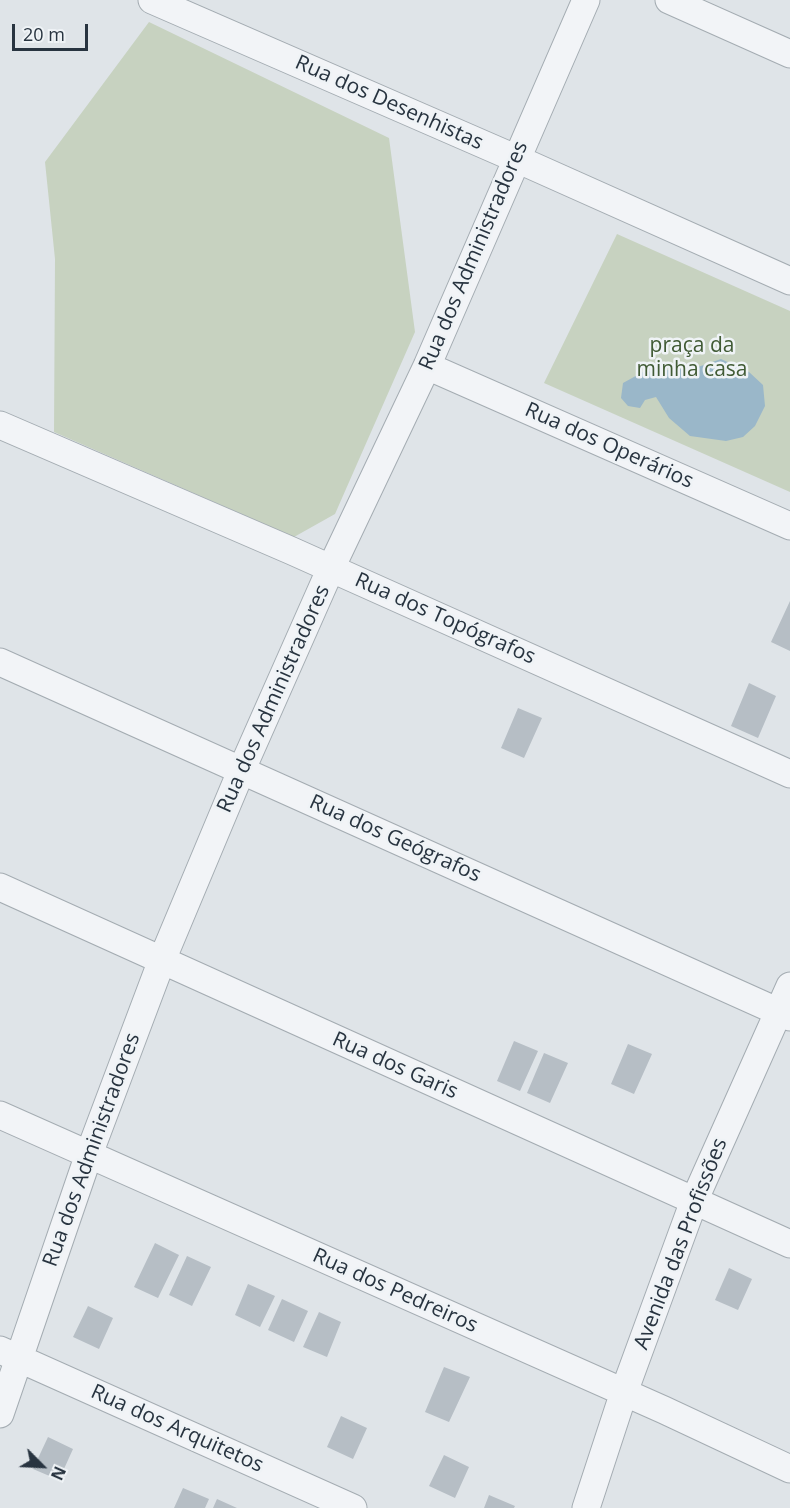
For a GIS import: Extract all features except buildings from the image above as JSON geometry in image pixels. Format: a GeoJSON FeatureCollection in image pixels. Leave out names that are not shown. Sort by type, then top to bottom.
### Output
{"type":"FeatureCollection","features":[{"type":"Feature","properties":{"kind":"street","name":"Rua dos Desenhistas"},"geometry":{"type":"LineString","coordinates":[[152,0],[790,281]]}},
{"type":"Feature","properties":{"kind":"street","name":"Rua dos Administradores"},"geometry":{"type":"LineString","coordinates":[[0,1414],[9,1354],[89,1154],[162,960],[242,770],[332,568],[427,366],[586,0]]}},
{"type":"Feature","properties":{"kind":"street"},"geometry":{"type":"LineString","coordinates":[[669,0],[790,54]]}},
{"type":"Feature","properties":{"kind":"street","name":"Rua dos Operários"},"geometry":{"type":"LineString","coordinates":[[427,366],[790,526]]}},
{"type":"Feature","properties":{"kind":"street","name":"Rua dos Topógrafos"},"geometry":{"type":"LineString","coordinates":[[0,425],[332,568],[790,774]]}},
{"type":"Feature","properties":{"kind":"street","name":"Rua dos Geógrafos"},"geometry":{"type":"LineString","coordinates":[[0,662],[784,1014]]}},
{"type":"Feature","properties":{"kind":"street","name":"Rua dos Garis"},"geometry":{"type":"LineString","coordinates":[[0,887],[790,1244]]}},
{"type":"Feature","properties":{"kind":"street","name":"Avenida das Profissões"},"geometry":{"type":"LineString","coordinates":[[586,1508],[624,1392],[694,1201],[784,1014],[790,986]]}},
{"type":"Feature","properties":{"kind":"street","name":"Rua dos Pedreiros"},"geometry":{"type":"LineString","coordinates":[[0,1114],[624,1392],[790,1469]]}},
{"type":"Feature","properties":{"kind":"street","name":"Rua dos Arquitetos"},"geometry":{"type":"LineString","coordinates":[[9,1354],[353,1508]]}},
{"type":"Feature","properties":{"kind":"green space"},"geometry":{"type":"Polygon","coordinates":[[[149,22],[389,138],[415,332],[335,514],[294,537],[54,432],[55,259],[45,162],[149,22]]]}},
{"type":"Feature","properties":{"kind":"green space","name":"praça da minha casa"},"geometry":{"type":"Polygon","coordinates":[[[617,234],[790,311],[790,492],[544,383],[617,234]]]}},
{"type":"Feature","properties":{"kind":"water"},"geometry":{"type":"Polygon","coordinates":[[[721,359],[749,372],[763,385],[765,406],[755,426],[743,437],[726,441],[690,436],[669,418],[656,397],[645,400],[640,408],[628,406],[621,398],[623,383],[643,372],[695,368],[721,359]]]}}]}
